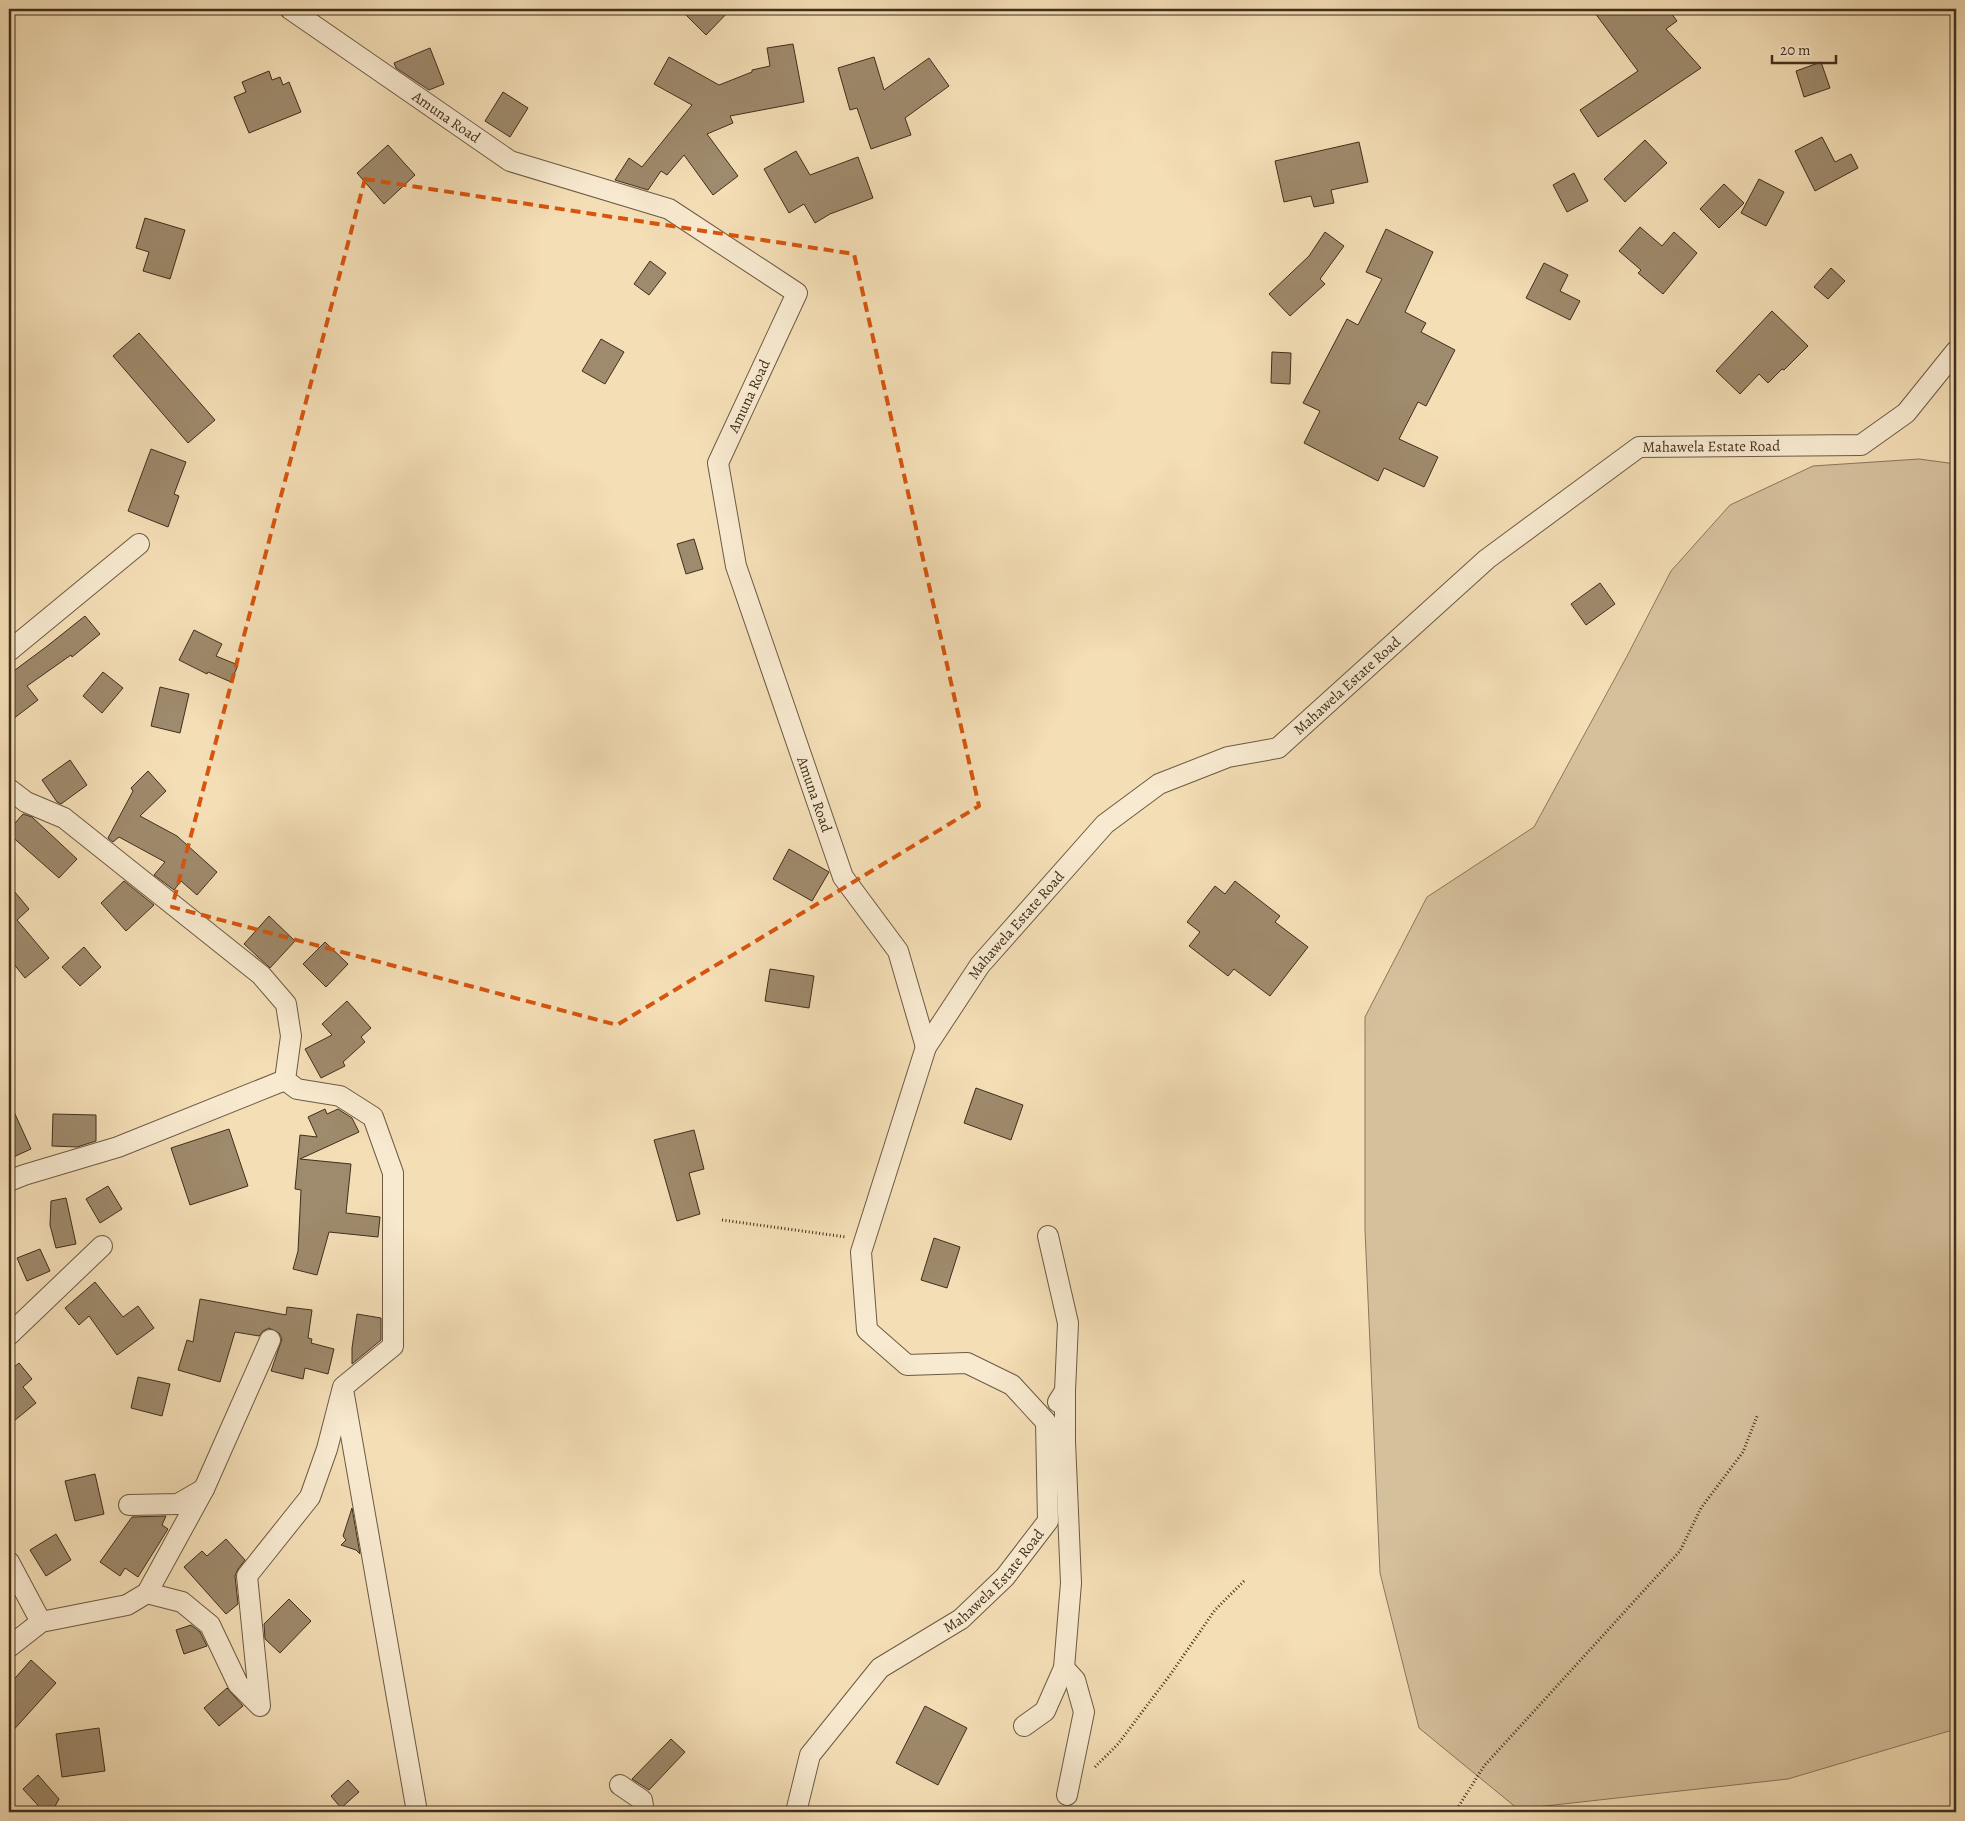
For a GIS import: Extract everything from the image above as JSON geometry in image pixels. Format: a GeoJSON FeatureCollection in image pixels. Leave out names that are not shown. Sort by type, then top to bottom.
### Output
{"type":"FeatureCollection","features":[{"type":"Feature","properties":{"kind":"street","name":"Amuna Road"},"geometry":{"type":"LineString","coordinates":[[290,9],[510,161],[669,209],[797,293],[718,462],[721,482],[736,566],[843,877],[898,951],[926,1047]]}},
{"type":"Feature","properties":{"kind":"street","name":"Mahawela Estate Road"},"geometry":{"type":"LineString","coordinates":[[796,1812],[810,1755],[880,1668],[961,1619],[1005,1577],[1048,1521],[1046,1422],[1012,1385],[967,1363],[907,1366],[867,1330],[861,1252],[926,1047],[980,965],[1105,824],[1159,784],[1228,757],[1278,748],[1487,559],[1639,447],[1861,445],[1906,412],[1956,351]]}},
{"type":"Feature","properties":{"kind":"street"},"geometry":{"type":"LineString","coordinates":[[9,651],[140,544]]}},
{"type":"Feature","properties":{"kind":"street"},"geometry":{"type":"LineString","coordinates":[[9,789],[26,802],[64,818],[261,975],[286,1004],[291,1036],[285,1080]]}},
{"type":"Feature","properties":{"kind":"street"},"geometry":{"type":"LineString","coordinates":[[9,1181],[118,1147],[285,1080]]}},
{"type":"Feature","properties":{"kind":"street"},"geometry":{"type":"LineString","coordinates":[[148,1593],[182,1602],[210,1625],[238,1684],[260,1706],[246,1576],[310,1496],[327,1449],[343,1387],[393,1346],[393,1173],[373,1117],[340,1096],[297,1089],[285,1080]]}},
{"type":"Feature","properties":{"kind":"street"},"geometry":{"type":"LineString","coordinates":[[1024,1726],[1046,1711],[1064,1668],[1071,1583],[1064,1441],[1068,1323],[1048,1236]]}},
{"type":"Feature","properties":{"kind":"street"},"geometry":{"type":"LineString","coordinates":[[9,1335],[102,1246]]}},
{"type":"Feature","properties":{"kind":"street"},"geometry":{"type":"LineString","coordinates":[[9,1647],[41,1622],[127,1605],[148,1593],[204,1489],[270,1340]]}},
{"type":"Feature","properties":{"kind":"street"},"geometry":{"type":"LineString","coordinates":[[343,1387],[416,1812]]}},
{"type":"Feature","properties":{"kind":"street"},"geometry":{"type":"LineString","coordinates":[[1046,1422],[1065,1392]]}},
{"type":"Feature","properties":{"kind":"street"},"geometry":{"type":"LineString","coordinates":[[129,1505],[178,1504],[204,1489]]}},
{"type":"Feature","properties":{"kind":"street"},"geometry":{"type":"LineString","coordinates":[[9,1562],[41,1622]]}},
{"type":"Feature","properties":{"kind":"street"},"geometry":{"type":"LineString","coordinates":[[1064,1668],[1075,1680],[1084,1712],[1067,1795]]}},
{"type":"Feature","properties":{"kind":"street"},"geometry":{"type":"LineString","coordinates":[[620,1785],[642,1800],[644,1812]]}},
{"type":"Feature","properties":{"kind":"path"},"geometry":{"type":"LineString","coordinates":[[722,1220],[865,1240]]}},
{"type":"Feature","properties":{"kind":"path"},"geometry":{"type":"LineString","coordinates":[[1455,1812],[1484,1766],[1680,1551],[1701,1508],[1743,1452],[1758,1414]]}},
{"type":"Feature","properties":{"kind":"path"},"geometry":{"type":"LineString","coordinates":[[1092,1769],[1118,1744],[1216,1610],[1244,1581]]}},
{"type":"Feature","properties":{"kind":"highlighted area"},"geometry":{"type":"Polygon","coordinates":[[[365,179],[854,254],[979,806],[617,1025],[172,907],[365,179]]]}},
{"type":"Feature","properties":{"kind":"shaded area"},"geometry":{"type":"Polygon","coordinates":[[[1919,459],[1956,464],[1956,1729],[1788,1779],[1518,1809],[1419,1728],[1380,1573],[1365,1230],[1365,1017],[1427,897],[1534,827],[1671,571],[1730,505],[1813,466],[1919,459]]]}},
{"type":"Feature","properties":{"kind":"building"},"geometry":{"type":"Polygon","coordinates":[[[680,9],[731,9],[706,35],[680,9]]]}},
{"type":"Feature","properties":{"kind":"building"},"geometry":{"type":"Polygon","coordinates":[[[1592,9],[1668,9],[1677,21],[1666,29],[1701,68],[1598,137],[1580,110],[1638,71],[1592,9]]]}},
{"type":"Feature","properties":{"kind":"building"},"geometry":{"type":"Polygon","coordinates":[[[793,44],[804,102],[730,116],[733,123],[707,134],[738,176],[713,195],[684,155],[667,175],[661,171],[648,190],[615,180],[629,158],[642,167],[692,105],[654,84],[669,57],[719,85],[752,72],[752,70],[770,66],[767,48],[793,44]]]}},
{"type":"Feature","properties":{"kind":"building"},"geometry":{"type":"Polygon","coordinates":[[[430,48],[444,84],[429,90],[396,68],[394,63],[430,48]]]}},
{"type":"Feature","properties":{"kind":"building"},"geometry":{"type":"Polygon","coordinates":[[[874,57],[884,90],[929,58],[949,86],[905,118],[911,135],[871,149],[857,108],[850,110],[838,68],[874,57]]]}},
{"type":"Feature","properties":{"kind":"building"},"geometry":{"type":"Polygon","coordinates":[[[1821,62],[1830,88],[1804,97],[1796,71],[1821,62]]]}},
{"type":"Feature","properties":{"kind":"building"},"geometry":{"type":"Polygon","coordinates":[[[269,71],[272,80],[280,77],[283,85],[289,82],[301,112],[249,133],[234,97],[246,92],[242,82],[269,71]]]}},
{"type":"Feature","properties":{"kind":"building"},"geometry":{"type":"Polygon","coordinates":[[[503,92],[528,108],[510,137],[485,121],[503,92]]]}},
{"type":"Feature","properties":{"kind":"building"},"geometry":{"type":"Polygon","coordinates":[[[1822,137],[1835,162],[1851,154],[1858,168],[1815,191],[1795,151],[1822,137]]]}},
{"type":"Feature","properties":{"kind":"building"},"geometry":{"type":"Polygon","coordinates":[[[1645,140],[1667,163],[1625,202],[1604,179],[1645,140]]]}},
{"type":"Feature","properties":{"kind":"building"},"geometry":{"type":"Polygon","coordinates":[[[1359,142],[1368,182],[1331,190],[1334,203],[1314,207],[1311,196],[1284,202],[1275,161],[1359,142]]]}},
{"type":"Feature","properties":{"kind":"building"},"geometry":{"type":"Polygon","coordinates":[[[388,145],[415,175],[384,204],[357,173],[388,145]]]}},
{"type":"Feature","properties":{"kind":"building"},"geometry":{"type":"Polygon","coordinates":[[[796,151],[810,175],[858,157],[873,198],[830,214],[815,223],[804,204],[789,213],[764,169],[796,151]]]}},
{"type":"Feature","properties":{"kind":"building"},"geometry":{"type":"Polygon","coordinates":[[[1574,173],[1588,201],[1567,212],[1553,185],[1574,173]]]}},
{"type":"Feature","properties":{"kind":"building"},"geometry":{"type":"Polygon","coordinates":[[[1759,179],[1784,192],[1766,226],[1741,213],[1759,179]]]}},
{"type":"Feature","properties":{"kind":"building"},"geometry":{"type":"Polygon","coordinates":[[[1724,184],[1744,203],[1719,228],[1700,209],[1724,184]]]}},
{"type":"Feature","properties":{"kind":"building"},"geometry":{"type":"Polygon","coordinates":[[[145,218],[185,230],[170,279],[143,271],[149,252],[136,248],[145,218]]]}},
{"type":"Feature","properties":{"kind":"building"},"geometry":{"type":"Polygon","coordinates":[[[1640,227],[1662,246],[1674,232],[1697,253],[1663,294],[1638,273],[1641,270],[1619,251],[1640,227]]]}},
{"type":"Feature","properties":{"kind":"building"},"geometry":{"type":"Polygon","coordinates":[[[1386,229],[1433,252],[1405,312],[1426,323],[1421,332],[1455,350],[1426,406],[1418,402],[1399,439],[1438,457],[1424,487],[1384,468],[1378,481],[1304,443],[1320,411],[1303,403],[1347,319],[1358,325],[1382,279],[1366,272],[1386,229]]]}},
{"type":"Feature","properties":{"kind":"building"},"geometry":{"type":"Polygon","coordinates":[[[1325,232],[1344,246],[1320,279],[1325,284],[1290,316],[1269,294],[1309,256],[1325,232]]]}},
{"type":"Feature","properties":{"kind":"building"},"geometry":{"type":"Polygon","coordinates":[[[650,261],[666,273],[649,295],[634,284],[650,261]]]}},
{"type":"Feature","properties":{"kind":"building"},"geometry":{"type":"Polygon","coordinates":[[[1544,263],[1568,275],[1560,291],[1580,301],[1570,320],[1526,298],[1544,263]]]}},
{"type":"Feature","properties":{"kind":"building"},"geometry":{"type":"Polygon","coordinates":[[[1831,268],[1845,281],[1828,299],[1814,287],[1831,268]]]}},
{"type":"Feature","properties":{"kind":"building"},"geometry":{"type":"Polygon","coordinates":[[[1772,311],[1808,346],[1768,383],[1759,374],[1740,394],[1716,371],[1772,311]]]}},
{"type":"Feature","properties":{"kind":"building"},"geometry":{"type":"Polygon","coordinates":[[[139,333],[215,420],[188,443],[113,356],[139,333]]]}},
{"type":"Feature","properties":{"kind":"building"},"geometry":{"type":"Polygon","coordinates":[[[601,339],[624,352],[605,384],[582,371],[601,339]]]}},
{"type":"Feature","properties":{"kind":"building"},"geometry":{"type":"Polygon","coordinates":[[[1272,352],[1291,353],[1290,384],[1271,383],[1272,352]]]}},
{"type":"Feature","properties":{"kind":"building"},"geometry":{"type":"Polygon","coordinates":[[[151,449],[186,462],[174,494],[179,496],[168,527],[128,511],[151,449]]]}},
{"type":"Feature","properties":{"kind":"building"},"geometry":{"type":"Polygon","coordinates":[[[694,539],[703,569],[686,574],[677,544],[694,539]]]}},
{"type":"Feature","properties":{"kind":"building"},"geometry":{"type":"Polygon","coordinates":[[[1600,583],[1615,604],[1586,625],[1571,604],[1600,583]]]}},
{"type":"Feature","properties":{"kind":"building"},"geometry":{"type":"Polygon","coordinates":[[[85,616],[100,634],[72,657],[71,655],[27,686],[38,700],[9,722],[9,663],[15,670],[85,616]]]}},
{"type":"Feature","properties":{"kind":"building"},"geometry":{"type":"Polygon","coordinates":[[[194,630],[222,644],[216,656],[238,665],[231,682],[208,672],[207,674],[179,660],[194,630]]]}},
{"type":"Feature","properties":{"kind":"building"},"geometry":{"type":"Polygon","coordinates":[[[103,672],[123,688],[102,713],[83,696],[103,672]]]}},
{"type":"Feature","properties":{"kind":"building"},"geometry":{"type":"Polygon","coordinates":[[[160,687],[189,694],[180,733],[151,726],[160,687]]]}},
{"type":"Feature","properties":{"kind":"building"},"geometry":{"type":"Polygon","coordinates":[[[70,760],[87,785],[61,804],[57,802],[42,780],[70,760]]]}},
{"type":"Feature","properties":{"kind":"building"},"geometry":{"type":"Polygon","coordinates":[[[148,771],[166,791],[140,816],[177,836],[217,872],[197,895],[181,881],[174,890],[154,875],[165,862],[119,837],[113,842],[108,838],[133,791],[131,788],[148,771]]]}},
{"type":"Feature","properties":{"kind":"building"},"geometry":{"type":"Polygon","coordinates":[[[23,814],[32,817],[77,859],[59,878],[9,834],[9,830],[23,814]]]}},
{"type":"Feature","properties":{"kind":"building"},"geometry":{"type":"Polygon","coordinates":[[[789,849],[829,872],[812,901],[773,879],[789,849]]]}},
{"type":"Feature","properties":{"kind":"building"},"geometry":{"type":"Polygon","coordinates":[[[124,881],[154,905],[126,931],[101,903],[124,881]]]}},
{"type":"Feature","properties":{"kind":"building"},"geometry":{"type":"Polygon","coordinates":[[[1235,881],[1280,916],[1275,922],[1308,947],[1270,996],[1234,969],[1228,976],[1189,946],[1200,932],[1187,922],[1215,886],[1225,894],[1235,881]]]}},
{"type":"Feature","properties":{"kind":"building"},"geometry":{"type":"Polygon","coordinates":[[[9,885],[29,909],[17,920],[49,958],[25,978],[9,958],[9,885]]]}},
{"type":"Feature","properties":{"kind":"building"},"geometry":{"type":"Polygon","coordinates":[[[269,916],[295,941],[270,968],[244,944],[269,916]]]}},
{"type":"Feature","properties":{"kind":"building"},"geometry":{"type":"Polygon","coordinates":[[[325,942],[348,964],[326,987],[303,964],[325,942]]]}},
{"type":"Feature","properties":{"kind":"building"},"geometry":{"type":"Polygon","coordinates":[[[84,947],[101,967],[80,986],[62,967],[84,947]]]}},
{"type":"Feature","properties":{"kind":"building"},"geometry":{"type":"Polygon","coordinates":[[[770,969],[814,976],[809,1008],[765,1001],[770,969]]]}},
{"type":"Feature","properties":{"kind":"building"},"geometry":{"type":"Polygon","coordinates":[[[347,1001],[371,1028],[361,1037],[365,1042],[343,1062],[345,1066],[321,1078],[305,1049],[332,1035],[322,1024],[347,1001]]]}},
{"type":"Feature","properties":{"kind":"building"},"geometry":{"type":"Polygon","coordinates":[[[976,1088],[1023,1105],[1011,1140],[964,1123],[976,1088]]]}},
{"type":"Feature","properties":{"kind":"building"},"geometry":{"type":"Polygon","coordinates":[[[9,1101],[31,1149],[9,1159],[9,1101]]]}},
{"type":"Feature","properties":{"kind":"building"},"geometry":{"type":"Polygon","coordinates":[[[325,1109],[327,1114],[338,1109],[352,1118],[359,1132],[300,1159],[351,1164],[346,1213],[380,1217],[378,1237],[329,1232],[317,1275],[293,1269],[298,1251],[301,1190],[295,1189],[300,1135],[317,1137],[308,1117],[325,1109]]]}},
{"type":"Feature","properties":{"kind":"building"},"geometry":{"type":"Polygon","coordinates":[[[53,1114],[96,1115],[96,1141],[77,1147],[52,1146],[53,1114]]]}},
{"type":"Feature","properties":{"kind":"building"},"geometry":{"type":"Polygon","coordinates":[[[229,1129],[248,1186],[190,1205],[171,1148],[229,1129]]]}},
{"type":"Feature","properties":{"kind":"building"},"geometry":{"type":"Polygon","coordinates":[[[694,1130],[704,1169],[689,1173],[700,1214],[677,1221],[654,1140],[694,1130]]]}},
{"type":"Feature","properties":{"kind":"building"},"geometry":{"type":"Polygon","coordinates":[[[108,1186],[122,1209],[100,1223],[86,1199],[108,1186]]]}},
{"type":"Feature","properties":{"kind":"building"},"geometry":{"type":"Polygon","coordinates":[[[66,1198],[76,1244],[56,1248],[50,1225],[51,1201],[66,1198]]]}},
{"type":"Feature","properties":{"kind":"building"},"geometry":{"type":"Polygon","coordinates":[[[934,1238],[960,1247],[947,1288],[921,1280],[934,1238]]]}},
{"type":"Feature","properties":{"kind":"building"},"geometry":{"type":"Polygon","coordinates":[[[40,1249],[50,1271],[27,1281],[17,1258],[40,1249]]]}},
{"type":"Feature","properties":{"kind":"building"},"geometry":{"type":"Polygon","coordinates":[[[95,1282],[123,1317],[138,1306],[154,1328],[117,1355],[89,1316],[79,1325],[65,1308],[95,1282]]]}},
{"type":"Feature","properties":{"kind":"building"},"geometry":{"type":"Polygon","coordinates":[[[200,1299],[286,1315],[287,1307],[312,1310],[308,1338],[312,1339],[311,1343],[334,1349],[328,1374],[305,1368],[303,1379],[271,1371],[282,1339],[279,1333],[269,1328],[259,1336],[235,1332],[220,1382],[178,1370],[187,1340],[193,1342],[200,1299]]]}},
{"type":"Feature","properties":{"kind":"building"},"geometry":{"type":"Polygon","coordinates":[[[357,1314],[381,1318],[381,1340],[352,1364],[352,1348],[357,1314]]]}},
{"type":"Feature","properties":{"kind":"building"},"geometry":{"type":"Polygon","coordinates":[[[19,1363],[32,1379],[23,1387],[36,1403],[9,1425],[9,1371],[19,1363]]]}},
{"type":"Feature","properties":{"kind":"building"},"geometry":{"type":"Polygon","coordinates":[[[138,1377],[170,1384],[162,1416],[131,1408],[138,1377]]]}},
{"type":"Feature","properties":{"kind":"building"},"geometry":{"type":"Polygon","coordinates":[[[95,1474],[104,1514],[75,1521],[65,1481],[95,1474]]]}},
{"type":"Feature","properties":{"kind":"building"},"geometry":{"type":"Polygon","coordinates":[[[352,1508],[360,1554],[356,1550],[341,1545],[346,1540],[343,1536],[352,1508]]]}},
{"type":"Feature","properties":{"kind":"building"},"geometry":{"type":"Polygon","coordinates":[[[166,1516],[162,1525],[168,1529],[138,1577],[125,1568],[120,1576],[100,1562],[132,1517],[166,1516]]]}},
{"type":"Feature","properties":{"kind":"building"},"geometry":{"type":"Polygon","coordinates":[[[56,1534],[71,1560],[46,1576],[30,1550],[56,1534]]]}},
{"type":"Feature","properties":{"kind":"building"},"geometry":{"type":"Polygon","coordinates":[[[226,1539],[245,1560],[235,1576],[238,1604],[226,1614],[184,1567],[202,1551],[207,1556],[226,1539]]]}},
{"type":"Feature","properties":{"kind":"building"},"geometry":{"type":"Polygon","coordinates":[[[289,1599],[311,1621],[280,1653],[265,1639],[264,1624],[289,1599]]]}},
{"type":"Feature","properties":{"kind":"building"},"geometry":{"type":"Polygon","coordinates":[[[191,1625],[200,1632],[207,1646],[184,1654],[176,1630],[191,1625]]]}},
{"type":"Feature","properties":{"kind":"building"},"geometry":{"type":"Polygon","coordinates":[[[31,1660],[56,1683],[9,1735],[9,1685],[31,1660]]]}},
{"type":"Feature","properties":{"kind":"building"},"geometry":{"type":"Polygon","coordinates":[[[227,1688],[243,1706],[219,1726],[204,1708],[227,1688]]]}},
{"type":"Feature","properties":{"kind":"building"},"geometry":{"type":"Polygon","coordinates":[[[925,1706],[967,1728],[938,1785],[896,1763],[925,1706]]]}},
{"type":"Feature","properties":{"kind":"building"},"geometry":{"type":"Polygon","coordinates":[[[99,1728],[105,1771],[62,1777],[56,1734],[99,1728]]]}},
{"type":"Feature","properties":{"kind":"building"},"geometry":{"type":"Polygon","coordinates":[[[671,1739],[685,1752],[649,1790],[632,1779],[671,1739]]]}},
{"type":"Feature","properties":{"kind":"building"},"geometry":{"type":"Polygon","coordinates":[[[38,1775],[59,1799],[52,1812],[44,1812],[23,1789],[38,1775]]]}},
{"type":"Feature","properties":{"kind":"building"},"geometry":{"type":"Polygon","coordinates":[[[348,1780],[359,1792],[341,1808],[331,1796],[348,1780]]]}}]}
